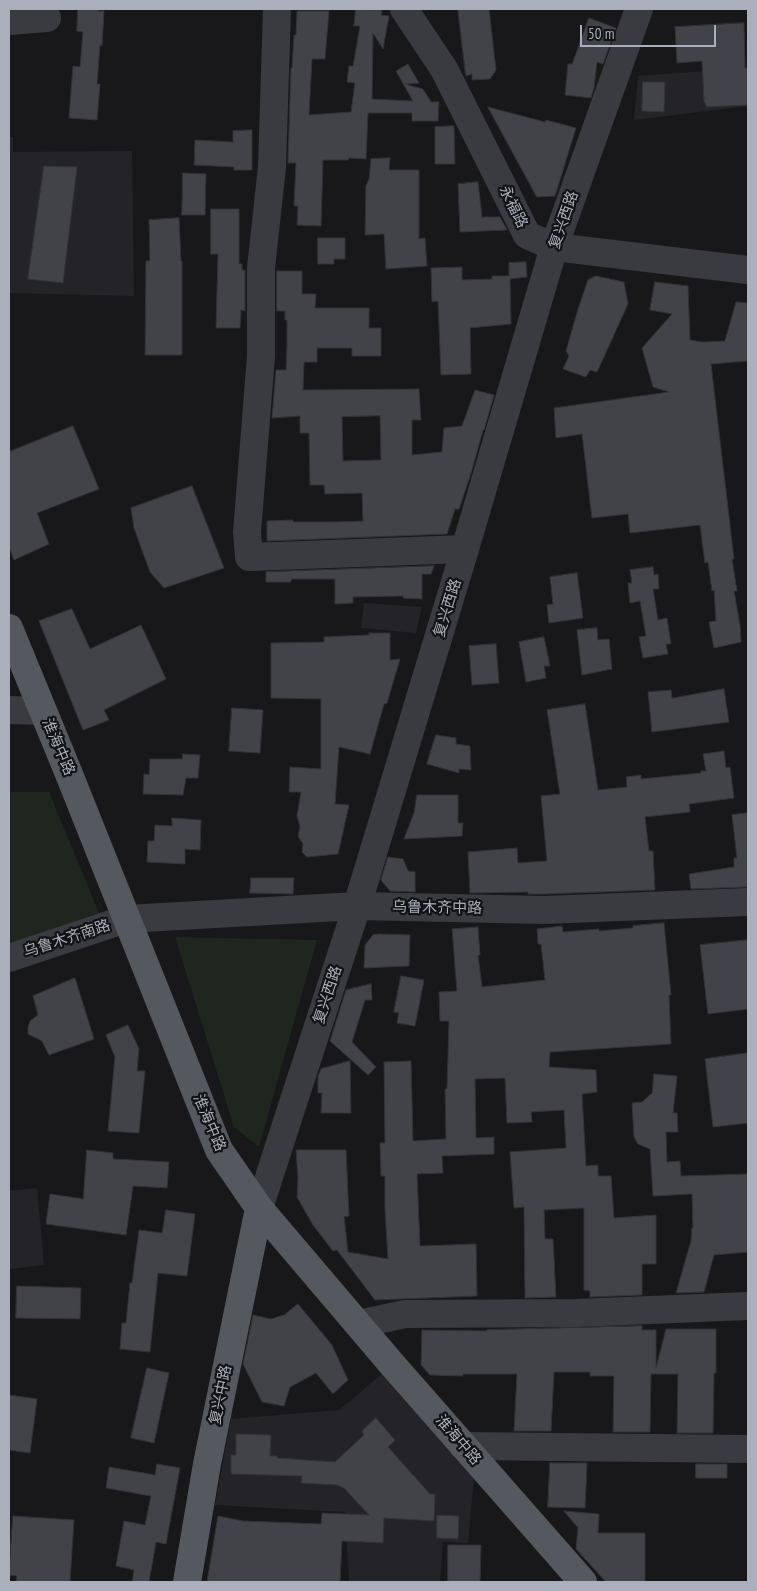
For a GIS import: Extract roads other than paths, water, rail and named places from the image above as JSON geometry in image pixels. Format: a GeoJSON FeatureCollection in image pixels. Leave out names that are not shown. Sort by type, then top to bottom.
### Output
{"type":"FeatureCollection","features":[{"type":"Feature","properties":{"kind":"main road","name":"淮海中路"},"geometry":{"type":"LineString","coordinates":[[9,628],[219,1150],[260,1208],[390,1362],[582,1582]]}},
{"type":"Feature","properties":{"kind":"main road","name":"复兴中路"},"geometry":{"type":"LineString","coordinates":[[187,1582],[207,1464],[260,1208]]}},
{"type":"Feature","properties":{"kind":"street"},"geometry":{"type":"LineString","coordinates":[[276,9],[272,167],[261,268],[261,356],[247,532],[249,556],[465,549]]}},
{"type":"Feature","properties":{"kind":"street","name":"永福路"},"geometry":{"type":"LineString","coordinates":[[404,9],[444,69],[527,235],[554,247],[748,270]]}},
{"type":"Feature","properties":{"kind":"street","name":"复兴西路"},"geometry":{"type":"LineString","coordinates":[[260,1208],[357,906],[554,247],[638,9]]}},
{"type":"Feature","properties":{"kind":"street"},"geometry":{"type":"LineString","coordinates":[[9,21],[48,18]]}},
{"type":"Feature","properties":{"kind":"street"},"geometry":{"type":"LineString","coordinates":[[9,710],[42,711]]}},
{"type":"Feature","properties":{"kind":"street","name":"乌鲁木齐中路"},"geometry":{"type":"LineString","coordinates":[[126,919],[357,906],[544,910],[748,902]]}},
{"type":"Feature","properties":{"kind":"street","name":"乌鲁木齐南路"},"geometry":{"type":"LineString","coordinates":[[9,958],[126,919]]}},
{"type":"Feature","properties":{"kind":"street"},"geometry":{"type":"LineString","coordinates":[[359,1324],[405,1314],[576,1314],[748,1306]]}},
{"type":"Feature","properties":{"kind":"street"},"geometry":{"type":"LineString","coordinates":[[463,1446],[748,1449]]}}]}
